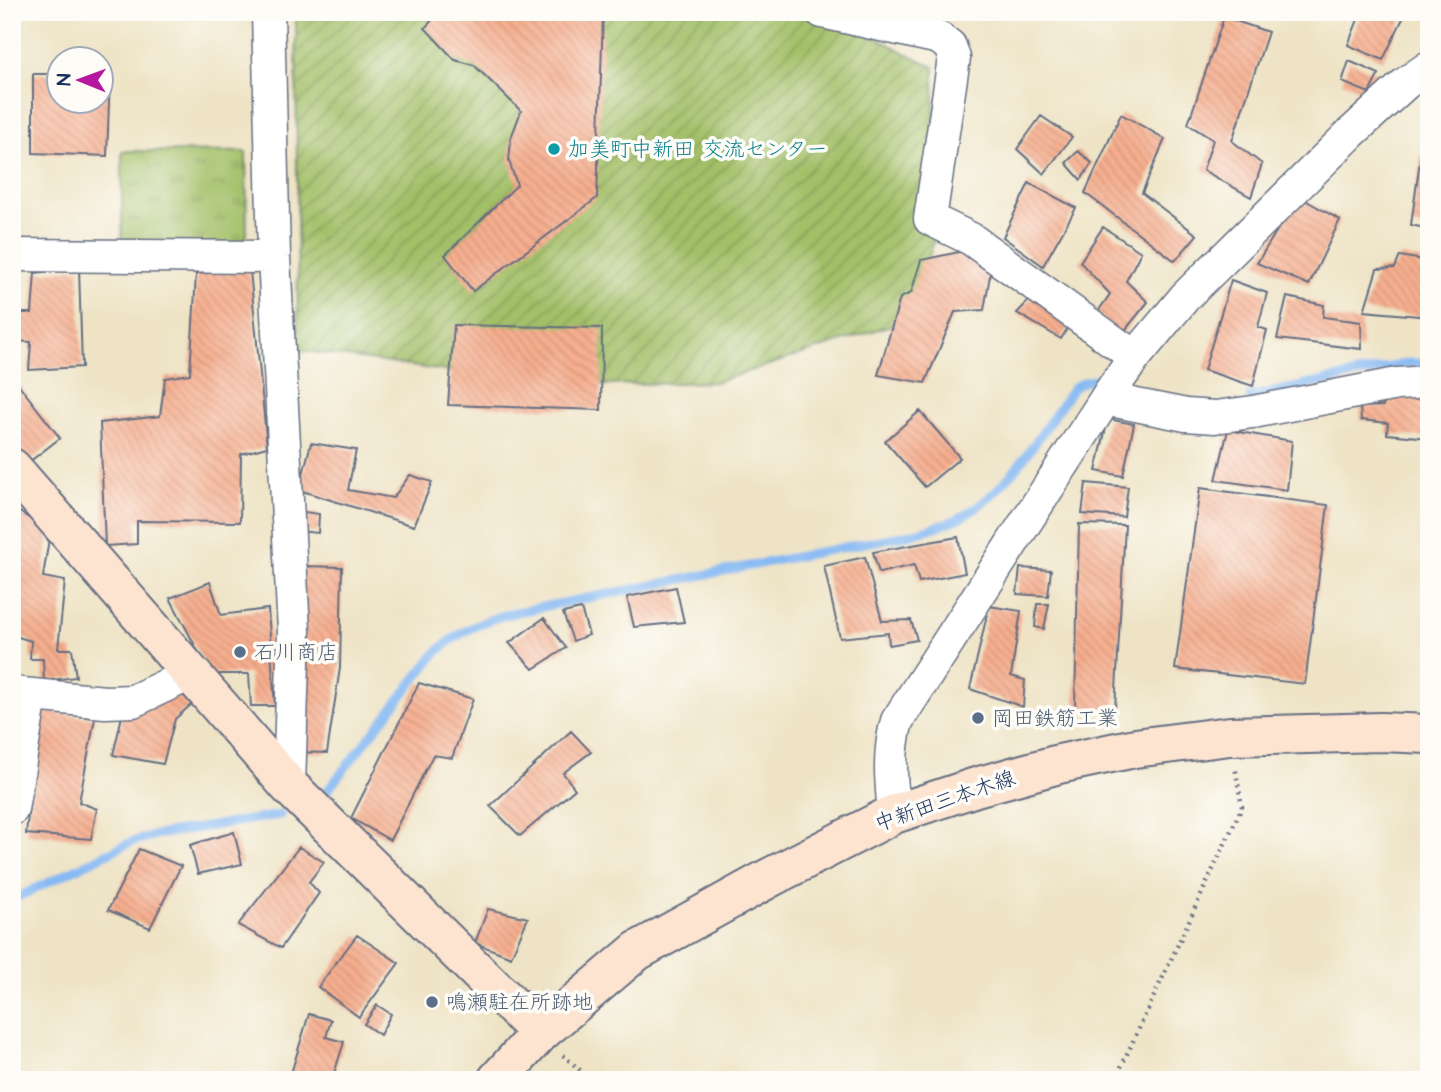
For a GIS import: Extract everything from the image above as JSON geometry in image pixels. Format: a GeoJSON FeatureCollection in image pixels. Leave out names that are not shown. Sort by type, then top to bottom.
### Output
{"type":"FeatureCollection","features":[{"type":"Feature","properties":{"kind":"main road"},"geometry":{"type":"LineString","coordinates":[[12,468],[289,786],[540,1033]]}},
{"type":"Feature","properties":{"kind":"main road","name":"中新田三本木線"},"geometry":{"type":"LineString","coordinates":[[497,1080],[540,1033],[637,951],[771,877],[894,814],[976,786],[1059,764],[1135,748],[1230,736],[1381,732],[1429,734]]}},
{"type":"Feature","properties":{"kind":"street"},"geometry":{"type":"LineString","coordinates":[[268,12],[274,257],[294,631],[289,786]]}},
{"type":"Feature","properties":{"kind":"street"},"geometry":{"type":"LineString","coordinates":[[822,12],[939,38],[950,46],[954,58],[930,219],[971,239],[1119,380],[1186,415],[1215,417],[1397,384],[1429,382]]}},
{"type":"Feature","properties":{"kind":"street"},"geometry":{"type":"LineString","coordinates":[[894,814],[890,766],[891,740],[897,721],[1119,380],[1185,297],[1351,133],[1406,83],[1429,67]]}},
{"type":"Feature","properties":{"kind":"street"},"geometry":{"type":"LineString","coordinates":[[12,255],[274,257]]}},
{"type":"Feature","properties":{"kind":"street"},"geometry":{"type":"LineString","coordinates":[[12,809],[22,694],[105,702],[133,701],[190,674]]}},
{"type":"Feature","properties":{"kind":"path"},"geometry":{"type":"LineString","coordinates":[[1115,1080],[1242,807],[1230,736]]}},
{"type":"Feature","properties":{"kind":"green space"},"geometry":{"type":"Polygon","coordinates":[[[296,12],[825,12],[934,67],[935,237],[910,319],[716,382],[597,385],[467,374],[298,350],[296,12]]]}},
{"type":"Feature","properties":{"kind":"green space"},"geometry":{"type":"Polygon","coordinates":[[[122,151],[246,152],[247,244],[122,243],[122,151]]]}},
{"type":"Feature","properties":{"kind":"building","name":"加美町中新田 交流センター"},"geometry":{"type":"Polygon","coordinates":[[[439,12],[603,12],[597,198],[473,291],[445,255],[517,185],[509,161],[511,138],[521,111],[474,65],[455,60],[425,28],[439,12]]]}},
{"type":"Feature","properties":{"kind":"building"},"geometry":{"type":"Polygon","coordinates":[[[1361,12],[1406,12],[1383,60],[1348,45],[1361,12]]]}},
{"type":"Feature","properties":{"kind":"building"},"geometry":{"type":"Polygon","coordinates":[[[1224,17],[1268,32],[1232,141],[1262,164],[1251,197],[1203,170],[1213,140],[1188,124],[1224,17]]]}},
{"type":"Feature","properties":{"kind":"building"},"geometry":{"type":"Polygon","coordinates":[[[1349,61],[1379,74],[1369,93],[1342,82],[1349,61]]]}},
{"type":"Feature","properties":{"kind":"building"},"geometry":{"type":"Polygon","coordinates":[[[33,74],[46,74],[46,116],[108,116],[107,156],[33,153],[33,74]]]}},
{"type":"Feature","properties":{"kind":"building"},"geometry":{"type":"Polygon","coordinates":[[[1429,110],[1429,229],[1411,225],[1429,110]]]}},
{"type":"Feature","properties":{"kind":"building"},"geometry":{"type":"Polygon","coordinates":[[[1121,114],[1165,139],[1142,193],[1197,235],[1175,261],[1085,193],[1121,114]]]}},
{"type":"Feature","properties":{"kind":"building"},"geometry":{"type":"Polygon","coordinates":[[[1041,116],[1072,137],[1044,174],[1017,149],[1041,116]]]}},
{"type":"Feature","properties":{"kind":"building"},"geometry":{"type":"Polygon","coordinates":[[[1078,151],[1092,163],[1081,180],[1066,163],[1078,151]]]}},
{"type":"Feature","properties":{"kind":"building"},"geometry":{"type":"Polygon","coordinates":[[[1029,183],[1076,208],[1043,266],[1003,237],[1029,183]]]}},
{"type":"Feature","properties":{"kind":"building"},"geometry":{"type":"Polygon","coordinates":[[[1298,196],[1340,220],[1309,285],[1257,263],[1298,196]]]}},
{"type":"Feature","properties":{"kind":"building"},"geometry":{"type":"Polygon","coordinates":[[[1103,227],[1141,252],[1126,281],[1148,302],[1122,334],[1097,313],[1110,294],[1080,262],[1103,227]]]}},
{"type":"Feature","properties":{"kind":"building"},"geometry":{"type":"Polygon","coordinates":[[[973,249],[992,264],[984,310],[955,312],[925,383],[878,375],[900,298],[911,293],[921,260],[973,249]]]}},
{"type":"Feature","properties":{"kind":"building"},"geometry":{"type":"Polygon","coordinates":[[[1400,256],[1429,261],[1429,317],[1364,311],[1377,269],[1395,268],[1400,256]]]}},
{"type":"Feature","properties":{"kind":"building"},"geometry":{"type":"Polygon","coordinates":[[[79,268],[82,367],[29,370],[31,342],[12,341],[12,313],[32,313],[35,273],[79,268]]]}},
{"type":"Feature","properties":{"kind":"building"},"geometry":{"type":"Polygon","coordinates":[[[250,270],[267,447],[241,454],[240,522],[137,521],[137,544],[105,546],[100,423],[160,416],[165,378],[190,374],[196,274],[250,270]]]}},
{"type":"Feature","properties":{"kind":"building"},"geometry":{"type":"Polygon","coordinates":[[[1231,280],[1267,293],[1258,327],[1267,330],[1253,386],[1204,370],[1231,280]]]}},
{"type":"Feature","properties":{"kind":"building"},"geometry":{"type":"Polygon","coordinates":[[[1036,293],[1072,321],[1061,339],[1017,313],[1036,293]]]}},
{"type":"Feature","properties":{"kind":"building"},"geometry":{"type":"Polygon","coordinates":[[[1287,297],[1324,305],[1323,317],[1361,322],[1362,349],[1277,339],[1287,297]]]}},
{"type":"Feature","properties":{"kind":"building"},"geometry":{"type":"Polygon","coordinates":[[[454,325],[602,328],[601,410],[448,405],[454,325]]]}},
{"type":"Feature","properties":{"kind":"building"},"geometry":{"type":"Polygon","coordinates":[[[12,376],[60,438],[29,462],[12,440],[12,376]]]}},
{"type":"Feature","properties":{"kind":"building"},"geometry":{"type":"Polygon","coordinates":[[[1388,395],[1429,397],[1429,438],[1387,434],[1388,423],[1361,420],[1360,407],[1383,406],[1388,395]]]}},
{"type":"Feature","properties":{"kind":"building"},"geometry":{"type":"Polygon","coordinates":[[[920,411],[960,458],[925,487],[885,441],[920,411]]]}},
{"type":"Feature","properties":{"kind":"building"},"geometry":{"type":"Polygon","coordinates":[[[1108,419],[1134,424],[1123,476],[1096,471],[1108,419]]]}},
{"type":"Feature","properties":{"kind":"building"},"geometry":{"type":"Polygon","coordinates":[[[1228,430],[1292,441],[1287,490],[1216,480],[1228,430]]]}},
{"type":"Feature","properties":{"kind":"building"},"geometry":{"type":"Polygon","coordinates":[[[311,443],[356,450],[348,490],[393,498],[410,475],[432,482],[414,526],[299,490],[311,443]]]}},
{"type":"Feature","properties":{"kind":"building"},"geometry":{"type":"Polygon","coordinates":[[[1086,483],[1128,487],[1124,517],[1082,514],[1086,483]]]}},
{"type":"Feature","properties":{"kind":"building"},"geometry":{"type":"Polygon","coordinates":[[[1200,488],[1328,505],[1305,684],[1175,669],[1200,488]]]}},
{"type":"Feature","properties":{"kind":"building"},"geometry":{"type":"Polygon","coordinates":[[[12,507],[50,532],[43,577],[65,581],[58,649],[72,649],[76,677],[44,681],[43,659],[30,659],[31,641],[12,635],[15,569],[12,568],[12,507]]]}},
{"type":"Feature","properties":{"kind":"building"},"geometry":{"type":"Polygon","coordinates":[[[297,511],[319,514],[318,533],[298,531],[297,511]]]}},
{"type":"Feature","properties":{"kind":"building"},"geometry":{"type":"Polygon","coordinates":[[[1079,524],[1125,525],[1115,709],[1075,708],[1079,524]]]}},
{"type":"Feature","properties":{"kind":"building"},"geometry":{"type":"Polygon","coordinates":[[[958,537],[965,573],[919,582],[914,565],[879,573],[873,552],[958,537]]]}},
{"type":"Feature","properties":{"kind":"building"},"geometry":{"type":"Polygon","coordinates":[[[865,557],[882,621],[911,620],[917,640],[889,645],[888,633],[840,638],[824,566],[865,557]]]}},
{"type":"Feature","properties":{"kind":"building"},"geometry":{"type":"Polygon","coordinates":[[[300,566],[342,567],[340,668],[327,753],[294,752],[300,566]]]}},
{"type":"Feature","properties":{"kind":"building"},"geometry":{"type":"Polygon","coordinates":[[[1020,568],[1051,570],[1048,596],[1017,594],[1020,568]]]}},
{"type":"Feature","properties":{"kind":"building"},"geometry":{"type":"Polygon","coordinates":[[[210,582],[221,615],[268,609],[275,706],[251,706],[249,674],[210,674],[170,598],[210,582]]]}},
{"type":"Feature","properties":{"kind":"building"},"geometry":{"type":"Polygon","coordinates":[[[676,587],[684,622],[634,627],[627,597],[676,587]]]}},
{"type":"Feature","properties":{"kind":"building"},"geometry":{"type":"Polygon","coordinates":[[[1037,604],[1049,604],[1044,629],[1035,627],[1037,604]]]}},
{"type":"Feature","properties":{"kind":"building"},"geometry":{"type":"Polygon","coordinates":[[[989,606],[1021,611],[1011,676],[1025,680],[1023,707],[970,689],[989,606]]]}},
{"type":"Feature","properties":{"kind":"building"},"geometry":{"type":"Polygon","coordinates":[[[581,609],[589,635],[573,641],[563,613],[581,609]]]}},
{"type":"Feature","properties":{"kind":"building"},"geometry":{"type":"Polygon","coordinates":[[[544,618],[566,648],[533,669],[509,643],[544,618]]]}},
{"type":"Feature","properties":{"kind":"building"},"geometry":{"type":"Polygon","coordinates":[[[419,683],[473,699],[452,758],[433,755],[390,840],[351,818],[419,683]]]}},
{"type":"Feature","properties":{"kind":"building"},"geometry":{"type":"Polygon","coordinates":[[[177,686],[194,702],[175,719],[163,764],[113,755],[122,716],[177,686]]]}},
{"type":"Feature","properties":{"kind":"building"},"geometry":{"type":"Polygon","coordinates":[[[39,711],[95,718],[79,802],[97,809],[91,839],[26,834],[39,711]]]}},
{"type":"Feature","properties":{"kind":"building"},"geometry":{"type":"Polygon","coordinates":[[[571,731],[591,752],[563,773],[575,789],[520,836],[490,806],[571,731]]]}},
{"type":"Feature","properties":{"kind":"building"},"geometry":{"type":"Polygon","coordinates":[[[234,832],[242,864],[198,874],[190,845],[234,832]]]}},
{"type":"Feature","properties":{"kind":"building"},"geometry":{"type":"Polygon","coordinates":[[[299,847],[324,862],[309,882],[319,893],[281,948],[238,925],[299,847]]]}},
{"type":"Feature","properties":{"kind":"building"},"geometry":{"type":"Polygon","coordinates":[[[139,849],[181,866],[150,928],[108,910],[139,849]]]}},
{"type":"Feature","properties":{"kind":"building"},"geometry":{"type":"Polygon","coordinates":[[[488,909],[528,918],[511,957],[475,943],[488,909]]]}},
{"type":"Feature","properties":{"kind":"building"},"geometry":{"type":"Polygon","coordinates":[[[357,935],[399,963],[359,1017],[318,987],[357,935]]]}},
{"type":"Feature","properties":{"kind":"building"},"geometry":{"type":"Polygon","coordinates":[[[377,1005],[391,1014],[380,1035],[364,1024],[377,1005]]]}},
{"type":"Feature","properties":{"kind":"building"},"geometry":{"type":"Polygon","coordinates":[[[309,1014],[331,1020],[326,1037],[344,1042],[332,1080],[289,1080],[309,1014]]]}},
{"type":"Feature","properties":{"kind":"waterway"},"geometry":{"type":"LineString","coordinates":[[1250,397],[1409,363],[1429,363]]}},
{"type":"Feature","properties":{"kind":"waterway"},"geometry":{"type":"LineString","coordinates":[[327,791],[435,654],[473,627],[517,612],[911,534],[951,522],[980,505],[996,491],[1037,441],[1073,388],[1091,380],[1110,382]]}},
{"type":"Feature","properties":{"kind":"waterway"},"geometry":{"type":"LineString","coordinates":[[12,900],[131,842],[156,835],[280,815]]}},
{"type":"Feature","properties":{"kind":"place","name":"加美町中新田 交流センター"},"geometry":{"type":"Point","coordinates":[554,149]}},
{"type":"Feature","properties":{"kind":"place","name":"石川商店"},"geometry":{"type":"Point","coordinates":[240,652]}},
{"type":"Feature","properties":{"kind":"place","name":"岡田鉄筋工業"},"geometry":{"type":"Point","coordinates":[978,718]}},
{"type":"Feature","properties":{"kind":"place","name":"鳴瀬駐在所跡地"},"geometry":{"type":"Point","coordinates":[432,1002]}}]}
